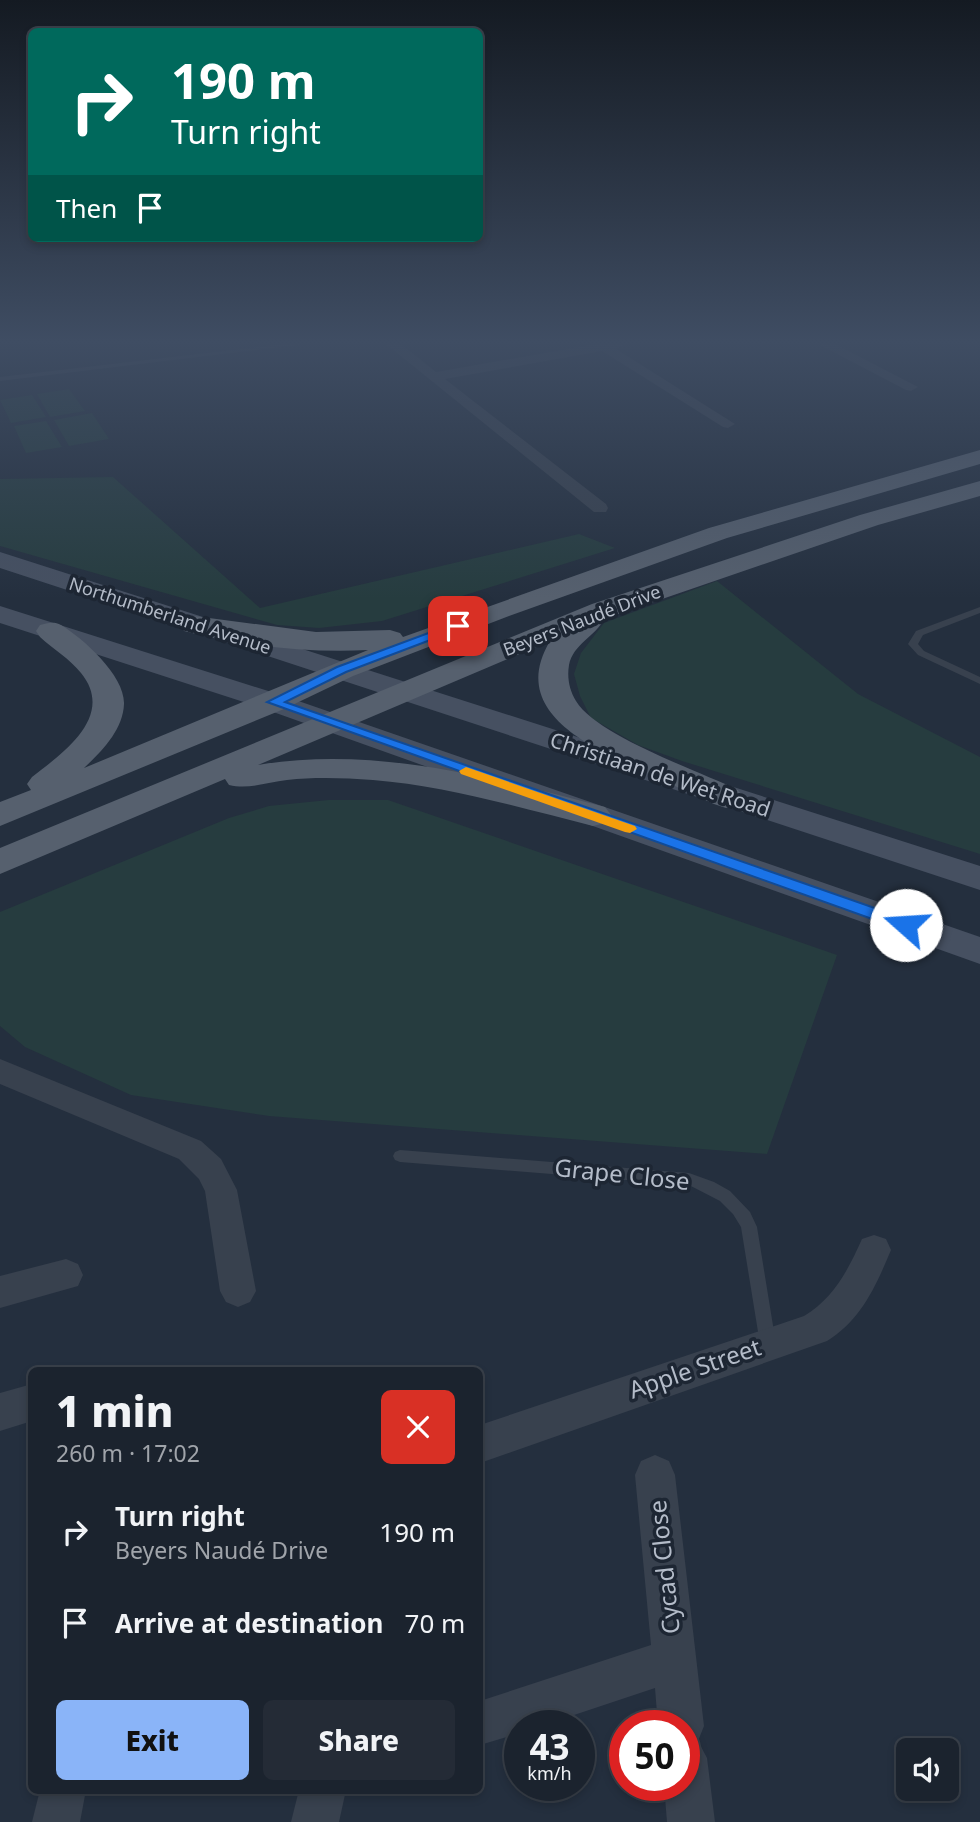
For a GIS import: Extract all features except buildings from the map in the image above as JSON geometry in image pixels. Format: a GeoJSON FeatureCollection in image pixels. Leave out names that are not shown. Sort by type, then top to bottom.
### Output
{"type":"FeatureCollection","features":[{"type":"Feature","properties":{"kind":"main road","name":"Beyers Naudé Drive"},"geometry":{"type":"LineString","coordinates":[[0,815],[273,702],[342,670],[458,626],[718,534],[980,457]]}},
{"type":"Feature","properties":{"kind":"main road","name":"Beyers Naudé Drive"},"geometry":{"type":"LineString","coordinates":[[0,862],[331,724],[405,690],[602,610],[869,520],[980,488]]}},
{"type":"Feature","properties":{"kind":"main road","name":"Northumberland Avenue"},"geometry":{"type":"LineString","coordinates":[[0,560],[194,625],[342,670]]}},
{"type":"Feature","properties":{"kind":"main road"},"geometry":{"type":"LineString","coordinates":[[602,610],[563,644],[554,663],[553,683],[562,706],[594,736],[726,797]]}},
{"type":"Feature","properties":{"kind":"main road"},"geometry":{"type":"LineString","coordinates":[[0,614],[273,702],[980,951]]}},
{"type":"Feature","properties":{"kind":"main road"},"geometry":{"type":"LineString","coordinates":[[194,625],[250,634],[338,642],[402,637],[458,626]]}},
{"type":"Feature","properties":{"kind":"main road"},"geometry":{"type":"LineString","coordinates":[[0,809],[40,787],[85,751],[100,732],[108,715],[104,686],[92,666],[50,631]]}},
{"type":"Feature","properties":{"kind":"main road","name":"Christiaan de Wet Road"},"geometry":{"type":"LineString","coordinates":[[342,670],[980,878]]}},
{"type":"Feature","properties":{"kind":"main road"},"geometry":{"type":"LineString","coordinates":[[122,811],[263,772],[317,767],[361,767],[418,774],[593,815]]}},
{"type":"Feature","properties":{"kind":"street"},"geometry":{"type":"LineString","coordinates":[[498,429],[600,509]]}},
{"type":"Feature","properties":{"kind":"street"},"geometry":{"type":"LineString","coordinates":[[0,1071],[190,1150],[210,1169],[221,1190],[238,1291]]}},
{"type":"Feature","properties":{"kind":"street","name":"Apple Street"},"geometry":{"type":"LineString","coordinates":[[483,1443],[814,1329],[829,1321],[858,1287],[874,1250]]}},
{"type":"Feature","properties":{"kind":"street"},"geometry":{"type":"LineString","coordinates":[[0,1292],[66,1275]]}},
{"type":"Feature","properties":{"kind":"street"},"geometry":{"type":"LineString","coordinates":[[0,1412],[28,1403]]}},
{"type":"Feature","properties":{"kind":"street","name":"Cycad Close"},"geometry":{"type":"LineString","coordinates":[[655,1475],[679,1710]]}},
{"type":"Feature","properties":{"kind":"street","name":"Cycad Close"},"geometry":{"type":"LineString","coordinates":[[483,1722],[674,1660]]}},
{"type":"Feature","properties":{"kind":"street"},"geometry":{"type":"LineString","coordinates":[[56,1822],[62,1794]]}},
{"type":"Feature","properties":{"kind":"street"},"geometry":{"type":"LineString","coordinates":[[315,1822],[322,1794]]}},
{"type":"Feature","properties":{"kind":"street"},"geometry":{"type":"LineString","coordinates":[[689,1801],[691,1822]]}},
{"type":"Feature","properties":{"kind":"lane"},"geometry":{"type":"LineString","coordinates":[[980,610],[919,633],[913,644],[920,653],[980,681]]}},
{"type":"Feature","properties":{"kind":"lane","name":"Grape Close"},"geometry":{"type":"LineString","coordinates":[[400,1156],[689,1179],[713,1187],[742,1212],[749,1227],[768,1344]]}},
{"type":"Feature","properties":{"kind":"green space"},"geometry":{"type":"Polygon","coordinates":[[[15,429],[51,429],[62,447],[26,453],[15,429]]]}},
{"type":"Feature","properties":{"kind":"green space"},"geometry":{"type":"Polygon","coordinates":[[[59,429],[102,429],[109,439],[69,446],[59,429]]]}},
{"type":"Feature","properties":{"kind":"green space"},"geometry":{"type":"Polygon","coordinates":[[[113,477],[260,608],[579,534],[615,548],[382,621],[319,628],[277,625],[0,546],[0,479],[113,477]]]}},
{"type":"Feature","properties":{"kind":"green space"},"geometry":{"type":"Polygon","coordinates":[[[717,581],[858,694],[980,757],[980,854],[682,761],[638,745],[591,718],[580,696],[574,674],[581,653],[604,623],[717,581]]]}},
{"type":"Feature","properties":{"kind":"green space"},"geometry":{"type":"Polygon","coordinates":[[[329,800],[388,800],[837,955],[767,1154],[269,1116],[131,1095],[25,1047],[0,1026],[0,912],[229,818],[269,806],[329,800]]]}},
{"type":"Feature","properties":{"kind":"slow traffic"},"geometry":{"type":"LineString","coordinates":[[466,771],[630,829]]}},
{"type":"Feature","properties":{"kind":"route"},"geometry":{"type":"LineString","coordinates":[[458,626],[342,670],[273,702],[906,925]]}}]}
